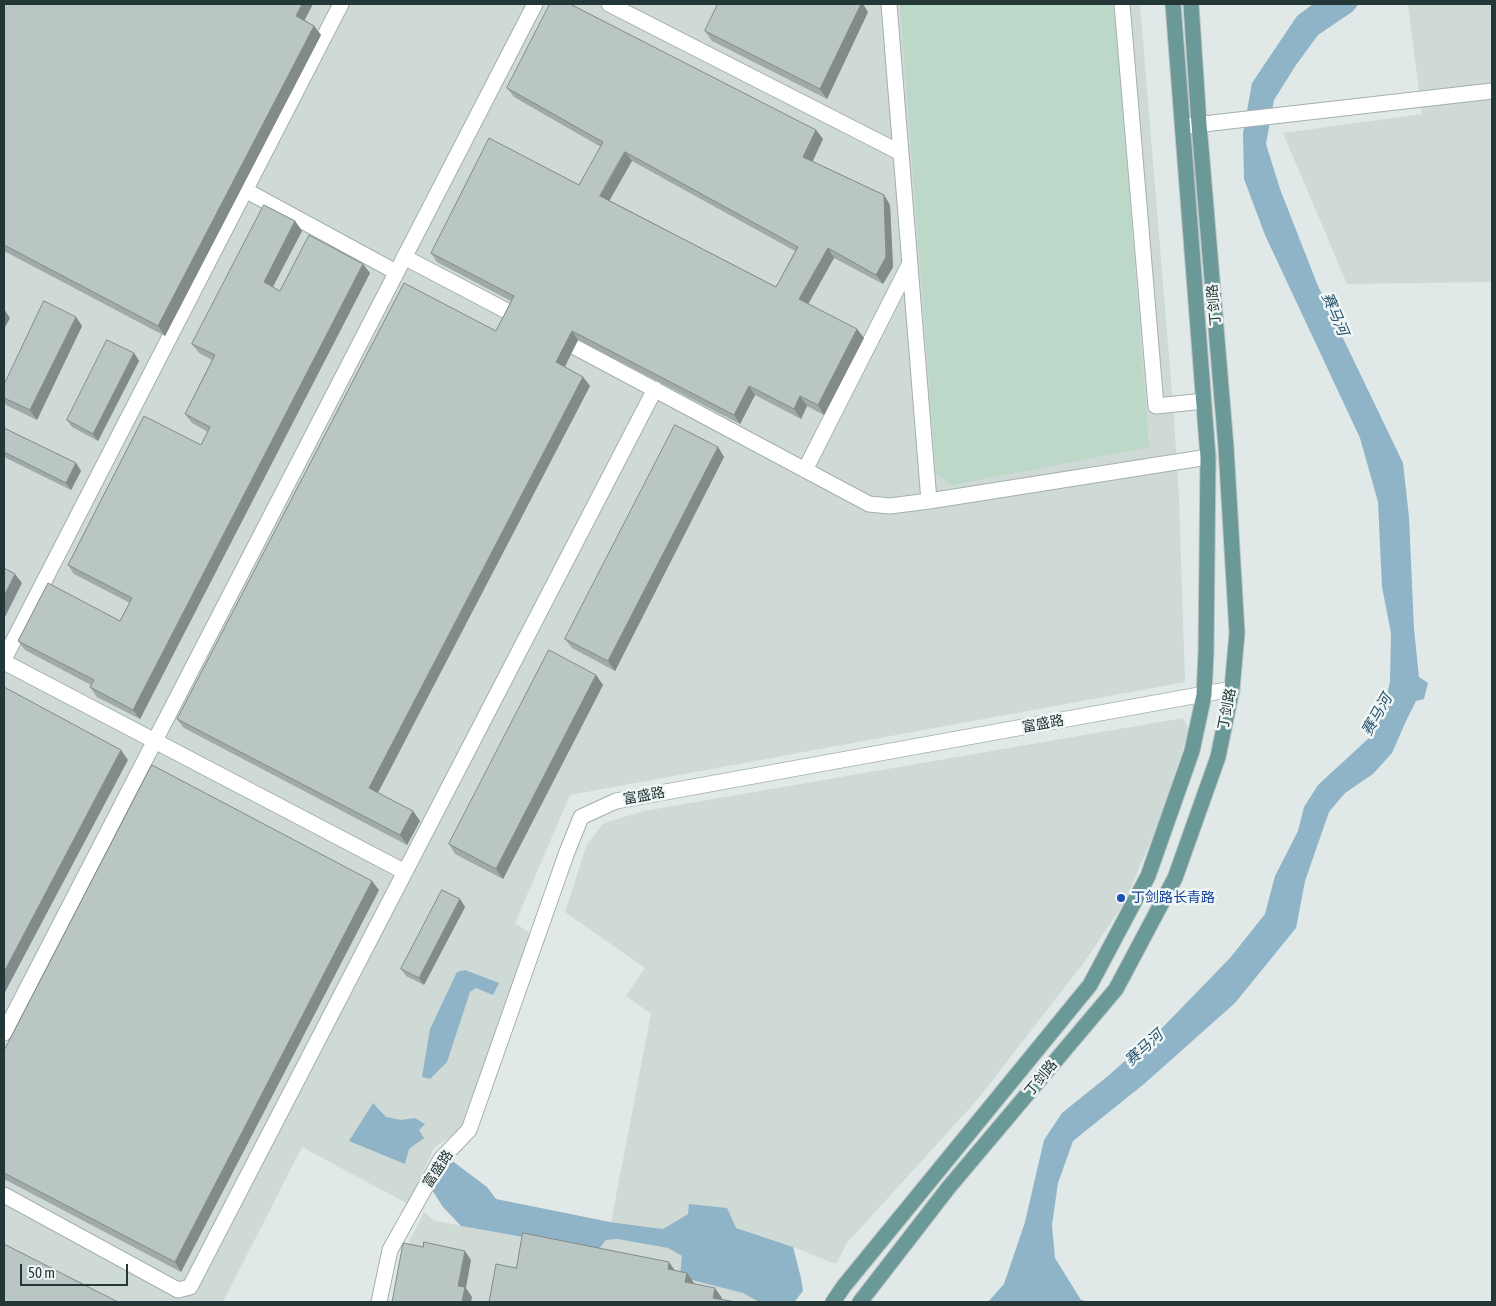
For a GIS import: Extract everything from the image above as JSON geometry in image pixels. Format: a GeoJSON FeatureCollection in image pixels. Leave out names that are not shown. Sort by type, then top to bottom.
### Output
{"type":"FeatureCollection","features":[{"type":"Feature","properties":{"kind":"main road","name":"丁剑路"},"geometry":{"type":"LineString","coordinates":[[833,1302],[844,1286],[1090,985],[1148,876],[1192,751],[1204,695],[1208,457],[1173,4]]}},
{"type":"Feature","properties":{"kind":"main road","name":"丁剑路"},"geometry":{"type":"LineString","coordinates":[[860,1302],[949,1187],[1116,989],[1175,878],[1218,757],[1232,689],[1237,633],[1229,486],[1191,4]]}},
{"type":"Feature","properties":{"kind":"street"},"geometry":{"type":"LineString","coordinates":[[341,4],[4,660],[404,872]]}},
{"type":"Feature","properties":{"kind":"street"},"geometry":{"type":"LineString","coordinates":[[4,1033],[534,4]]}},
{"type":"Feature","properties":{"kind":"street"},"geometry":{"type":"LineString","coordinates":[[609,4],[637,10],[901,153]]}},
{"type":"Feature","properties":{"kind":"street"},"geometry":{"type":"LineString","coordinates":[[889,4],[929,501]]}},
{"type":"Feature","properties":{"kind":"street"},"geometry":{"type":"LineString","coordinates":[[1122,4],[1156,406],[1204,401]]}},
{"type":"Feature","properties":{"kind":"street"},"geometry":{"type":"LineString","coordinates":[[1183,126],[1492,91]]}},
{"type":"Feature","properties":{"kind":"street"},"geometry":{"type":"LineString","coordinates":[[245,190],[396,272]]}},
{"type":"Feature","properties":{"kind":"street"},"geometry":{"type":"LineString","coordinates":[[404,256],[869,504],[890,506],[929,501],[1208,457]]}},
{"type":"Feature","properties":{"kind":"street"},"geometry":{"type":"LineString","coordinates":[[805,470],[910,264]]}},
{"type":"Feature","properties":{"kind":"street"},"geometry":{"type":"LineString","coordinates":[[4,1195],[178,1290],[190,1287],[654,389]]}},
{"type":"Feature","properties":{"kind":"street","name":"富盛路"},"geometry":{"type":"LineString","coordinates":[[380,1302],[390,1250],[441,1159],[469,1130],[581,817],[616,801],[1232,689]]}},
{"type":"Feature","properties":{"kind":"shaded area"},"geometry":{"type":"Polygon","coordinates":[[[4,4],[1140,4],[1174,417],[1179,497],[1185,682],[570,795],[515,923],[531,934],[465,1127],[434,1148],[408,1204],[302,1147],[223,1302],[4,1302],[4,4]]]}},
{"type":"Feature","properties":{"kind":"shaded area"},"geometry":{"type":"Polygon","coordinates":[[[1408,4],[1492,4],[1492,282],[1347,284],[1283,133],[1422,114],[1408,4]]]}},
{"type":"Feature","properties":{"kind":"shaded area"},"geometry":{"type":"Polygon","coordinates":[[[1183,718],[1189,730],[1160,820],[1124,903],[1085,961],[978,1099],[847,1243],[836,1264],[793,1247],[688,1214],[663,1229],[611,1222],[651,1014],[626,996],[645,968],[565,912],[587,844],[604,823],[644,811],[1183,718]]]}},
{"type":"Feature","properties":{"kind":"shaded area"},"geometry":{"type":"Polygon","coordinates":[[[424,1212],[435,1221],[598,1250],[606,1240],[617,1239],[668,1248],[683,1256],[680,1277],[743,1293],[759,1302],[393,1302],[401,1258],[424,1212]]]}},
{"type":"Feature","properties":{"kind":"green space"},"geometry":{"type":"Polygon","coordinates":[[[900,4],[1114,4],[1149,447],[952,485],[936,474],[900,4]]]}},
{"type":"Feature","properties":{"kind":"water","name":"赛马河"},"geometry":{"type":"Polygon","coordinates":[[[1313,4],[1359,4],[1352,12],[1318,35],[1296,65],[1274,100],[1266,144],[1280,189],[1318,286],[1403,463],[1409,517],[1414,629],[1419,677],[1428,683],[1424,699],[1416,701],[1392,753],[1373,774],[1345,793],[1329,812],[1305,881],[1296,928],[1235,1003],[1144,1084],[1073,1141],[1058,1183],[1052,1225],[1055,1258],[1081,1300],[1092,1302],[988,1302],[1004,1284],[1025,1222],[1044,1140],[1062,1113],[1108,1076],[1164,1026],[1230,958],[1265,914],[1275,876],[1298,831],[1304,807],[1318,785],[1369,738],[1383,715],[1390,681],[1391,633],[1382,587],[1378,502],[1360,438],[1265,235],[1244,179],[1243,133],[1252,83],[1297,16],[1313,4]]]}},
{"type":"Feature","properties":{"kind":"water"},"geometry":{"type":"Polygon","coordinates":[[[465,970],[499,983],[493,995],[476,988],[470,992],[447,1062],[430,1079],[422,1077],[430,1029],[457,972],[465,970]]]}},
{"type":"Feature","properties":{"kind":"water"},"geometry":{"type":"Polygon","coordinates":[[[373,1103],[386,1117],[401,1120],[415,1118],[425,1124],[419,1130],[424,1138],[409,1149],[405,1164],[349,1141],[373,1103]]]}},
{"type":"Feature","properties":{"kind":"water"},"geometry":{"type":"Polygon","coordinates":[[[451,1160],[487,1187],[496,1199],[610,1222],[663,1229],[688,1214],[689,1204],[727,1208],[736,1228],[793,1247],[803,1291],[795,1302],[759,1302],[743,1293],[680,1277],[682,1256],[668,1248],[617,1239],[606,1240],[598,1250],[461,1226],[443,1207],[432,1190],[451,1160]]]}},
{"type":"Feature","properties":{"kind":"building"},"geometry":{"type":"Polygon","coordinates":[[[4,4],[302,4],[296,16],[314,26],[158,326],[4,245],[4,4]]]}},
{"type":"Feature","properties":{"kind":"building"},"geometry":{"type":"Polygon","coordinates":[[[550,4],[570,4],[816,130],[803,157],[884,195],[886,257],[876,275],[828,248],[799,299],[857,329],[818,405],[800,396],[794,409],[749,386],[734,415],[572,331],[556,362],[583,377],[369,788],[413,811],[400,835],[177,719],[404,283],[496,331],[514,296],[431,253],[489,138],[579,185],[603,142],[507,88],[550,4]],[[625,152],[600,196],[776,287],[798,247],[625,152]]]}},
{"type":"Feature","properties":{"kind":"building"},"geometry":{"type":"Polygon","coordinates":[[[718,4],[861,4],[820,89],[705,31],[718,4]]]}},
{"type":"Feature","properties":{"kind":"building"},"geometry":{"type":"Polygon","coordinates":[[[264,205],[295,221],[264,282],[280,291],[309,235],[363,264],[133,710],[90,687],[94,680],[18,641],[48,583],[120,621],[132,598],[68,565],[144,416],[201,445],[210,427],[185,414],[215,355],[192,344],[264,205]]]}},
{"type":"Feature","properties":{"kind":"building"},"geometry":{"type":"Polygon","coordinates":[[[44,301],[76,317],[30,410],[4,398],[4,385],[44,301]]]}},
{"type":"Feature","properties":{"kind":"building"},"geometry":{"type":"Polygon","coordinates":[[[107,340],[134,353],[93,434],[67,420],[107,340]]]}},
{"type":"Feature","properties":{"kind":"building"},"geometry":{"type":"Polygon","coordinates":[[[675,425],[718,447],[608,661],[565,639],[675,425]]]}},
{"type":"Feature","properties":{"kind":"building"},"geometry":{"type":"Polygon","coordinates":[[[4,428],[76,463],[66,483],[4,452],[4,428]]]}},
{"type":"Feature","properties":{"kind":"building"},"geometry":{"type":"Polygon","coordinates":[[[4,568],[15,574],[4,596],[4,568]]]}},
{"type":"Feature","properties":{"kind":"building"},"geometry":{"type":"Polygon","coordinates":[[[549,650],[596,675],[496,869],[449,844],[549,650]]]}},
{"type":"Feature","properties":{"kind":"building"},"geometry":{"type":"Polygon","coordinates":[[[4,687],[121,750],[4,972],[4,687]]]}},
{"type":"Feature","properties":{"kind":"building"},"geometry":{"type":"Polygon","coordinates":[[[152,765],[372,881],[175,1262],[4,1173],[4,1051],[152,765]]]}},
{"type":"Feature","properties":{"kind":"building"},"geometry":{"type":"Polygon","coordinates":[[[442,890],[460,899],[419,978],[401,969],[442,890]]]}},
{"type":"Feature","properties":{"kind":"building"},"geometry":{"type":"Polygon","coordinates":[[[523,1233],[669,1262],[668,1269],[687,1273],[685,1282],[715,1288],[713,1298],[736,1302],[489,1302],[496,1264],[516,1268],[523,1233]]]}},
{"type":"Feature","properties":{"kind":"building"},"geometry":{"type":"Polygon","coordinates":[[[424,1242],[465,1251],[458,1286],[465,1287],[462,1302],[392,1302],[403,1243],[423,1247],[424,1242]]]}},
{"type":"Feature","properties":{"kind":"building"},"geometry":{"type":"Polygon","coordinates":[[[4,1244],[118,1302],[4,1302],[4,1244]]]}},
{"type":"Feature","properties":{"kind":"place","name":"丁剑路长青路"},"geometry":{"type":"Point","coordinates":[1121,898]}}]}
